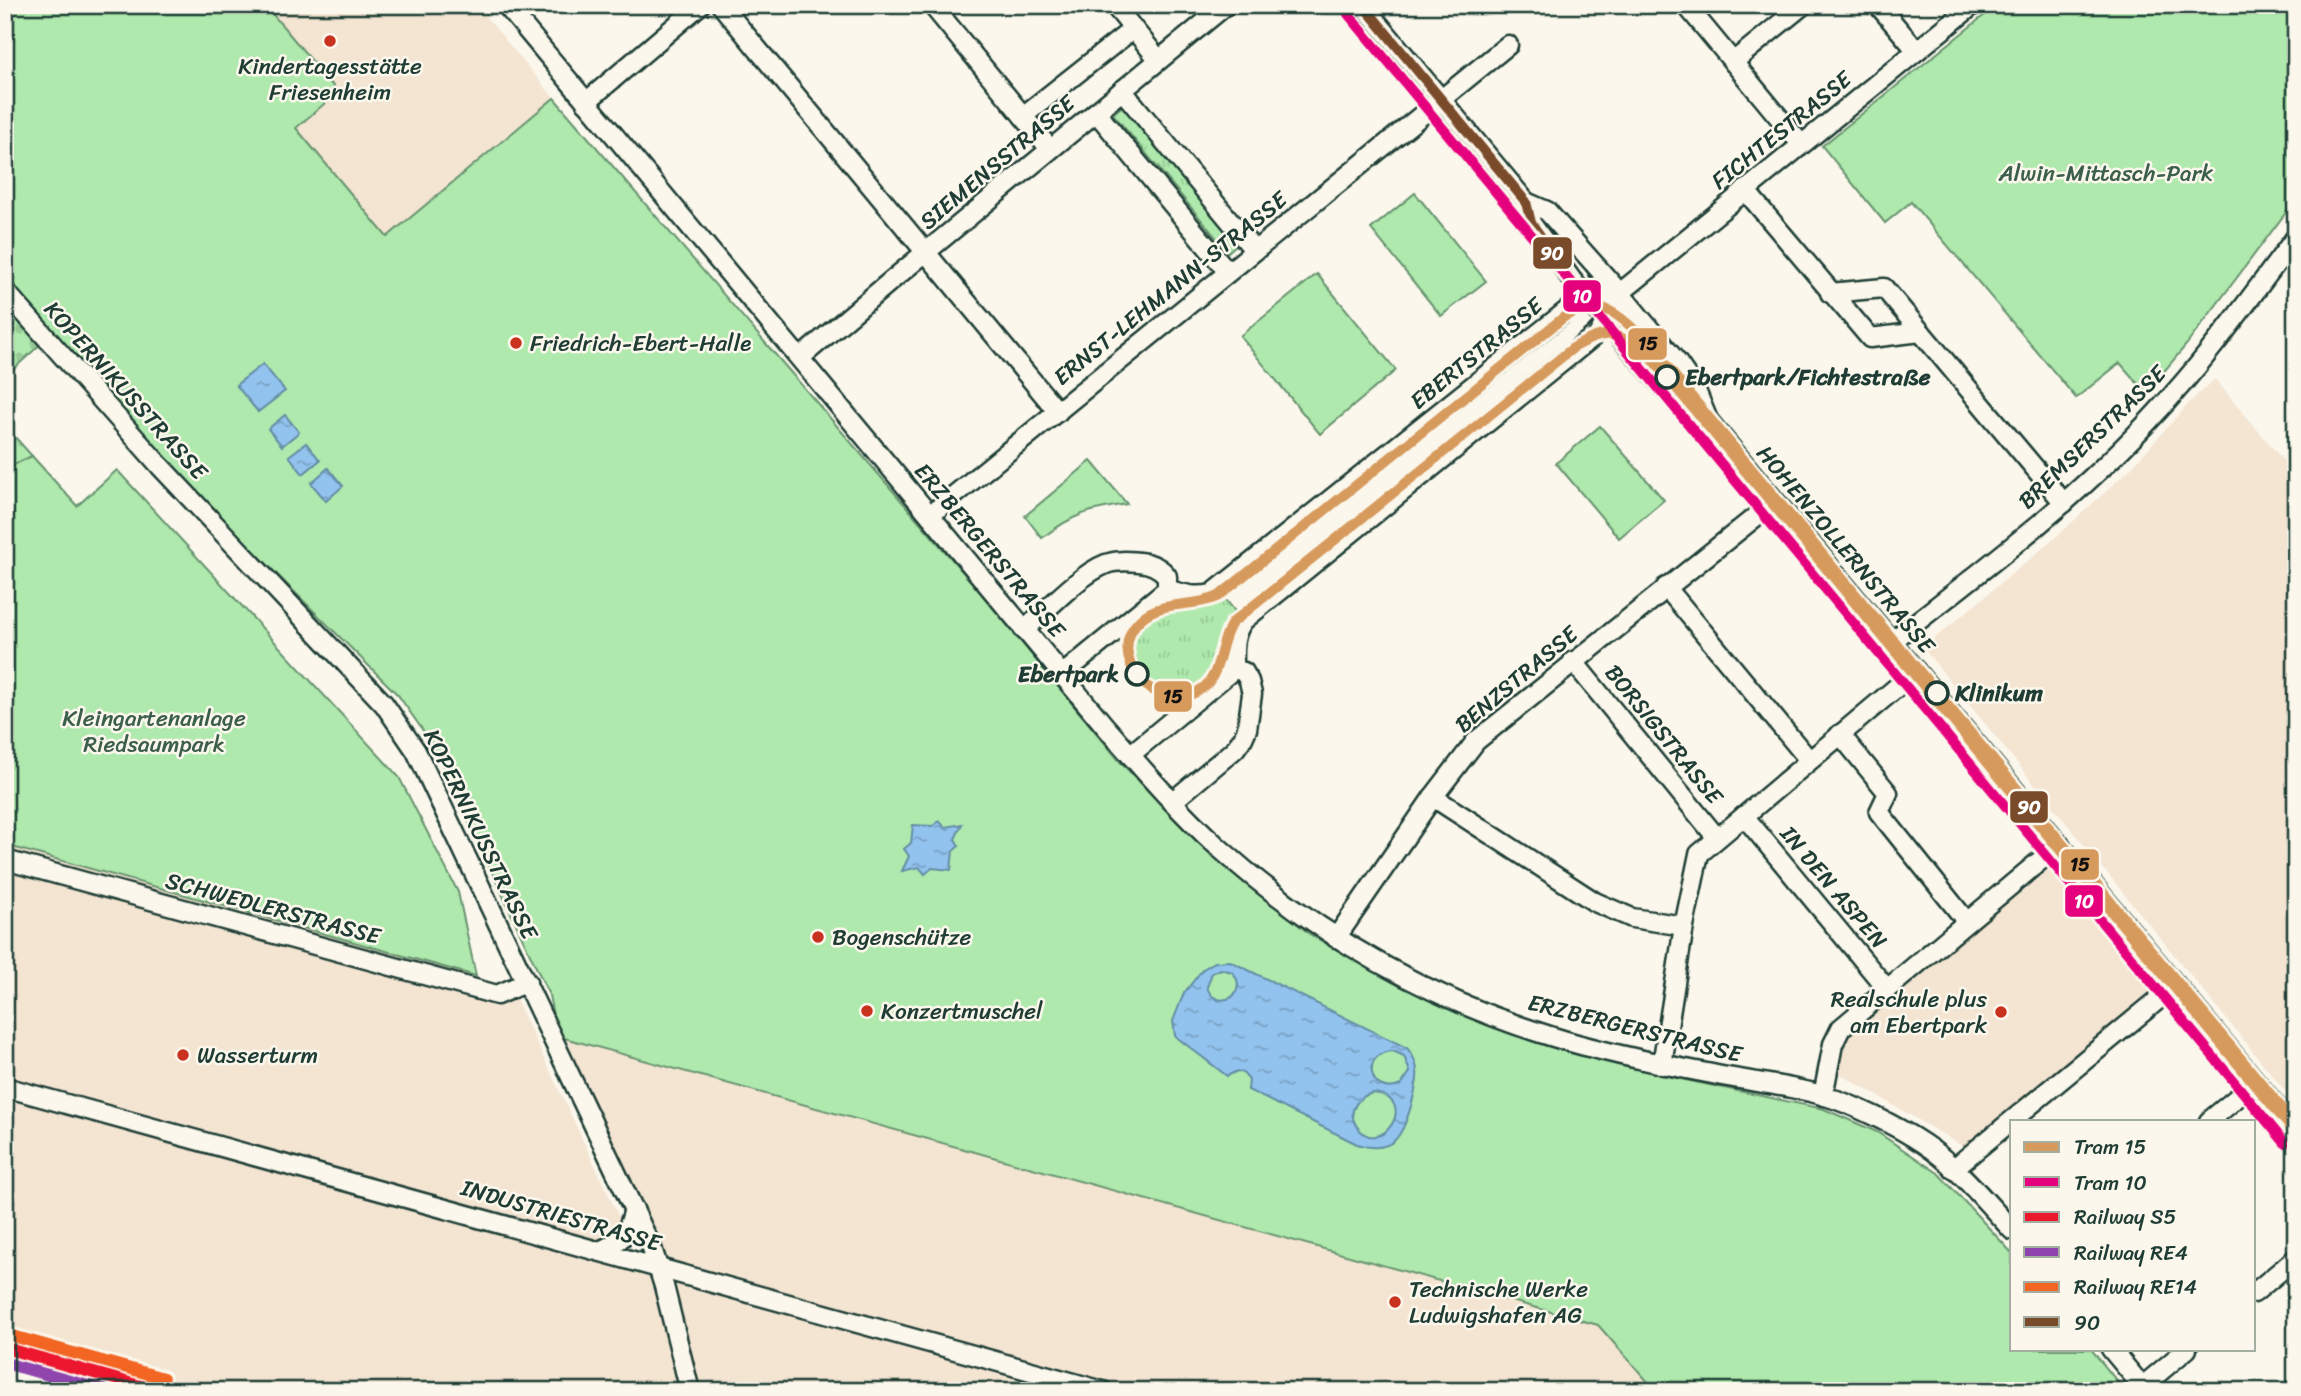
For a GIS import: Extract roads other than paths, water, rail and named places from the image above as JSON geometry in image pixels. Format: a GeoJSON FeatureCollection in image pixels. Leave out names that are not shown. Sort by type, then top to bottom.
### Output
{"type":"FeatureCollection","features":[{"type":"Feature","properties":{"kind":"street","name":"ERZBERGERSTRASSE"},"geometry":{"type":"LineString","coordinates":[[506,5],[1130,755],[1216,845],[1274,894],[1336,938],[1421,985],[1485,1013],[1550,1036],[1662,1065],[1823,1096],[1881,1120],[1925,1144],[2010,1228]]}},
{"type":"Feature","properties":{"kind":"street"},"geometry":{"type":"LineString","coordinates":[[586,102],[700,5]]}},
{"type":"Feature","properties":{"kind":"street"},"geometry":{"type":"LineString","coordinates":[[932,5],[1050,149]]}},
{"type":"Feature","properties":{"kind":"street"},"geometry":{"type":"LineString","coordinates":[[1114,5],[1159,60]]}},
{"type":"Feature","properties":{"kind":"street","name":"SIEMENSSTRASSE"},"geometry":{"type":"LineString","coordinates":[[800,358],[1226,5]]}},
{"type":"Feature","properties":{"kind":"street","name":"HOHENZOLLERNSTRASSE"},"geometry":{"type":"LineString","coordinates":[[1363,5],[1526,202],[1531,223],[1588,299],[1671,397],[1708,420]]}},
{"type":"Feature","properties":{"kind":"street"},"geometry":{"type":"LineString","coordinates":[[1686,5],[1801,145]]}},
{"type":"Feature","properties":{"kind":"street"},"geometry":{"type":"LineString","coordinates":[[1733,62],[1803,5]]}},
{"type":"Feature","properties":{"kind":"street"},"geometry":{"type":"LineString","coordinates":[[1878,5],[1917,51]]}},
{"type":"Feature","properties":{"kind":"street","name":"FICHTESTRASSE"},"geometry":{"type":"LineString","coordinates":[[1620,293],[1973,5]]}},
{"type":"Feature","properties":{"kind":"street"},"geometry":{"type":"LineString","coordinates":[[727,7],[925,253],[1058,412]]}},
{"type":"Feature","properties":{"kind":"street","name":"SIEMENSSTRASSE"},"geometry":{"type":"LineString","coordinates":[[1023,116],[1133,29]]}},
{"type":"Feature","properties":{"kind":"street","name":"ERNST-LEHMANN-STRASSE"},"geometry":{"type":"LineString","coordinates":[[930,515],[1508,46]]}},
{"type":"Feature","properties":{"kind":"street"},"geometry":{"type":"LineString","coordinates":[[1122,90],[1254,250]]}},
{"type":"Feature","properties":{"kind":"street"},"geometry":{"type":"LineString","coordinates":[[1096,112],[1228,272]]}},
{"type":"Feature","properties":{"kind":"street"},"geometry":{"type":"LineString","coordinates":[[1745,190],[1870,338],[1921,332]]}},
{"type":"Feature","properties":{"kind":"street","name":"HOHENZOLLERNSTRASSE"},"geometry":{"type":"LineString","coordinates":[[1526,202],[1547,211],[1620,293],[1677,362],[1695,388],[1708,420],[1774,502],[2296,1130]]}},
{"type":"Feature","properties":{"kind":"street","name":"BREMSERSTRASSE"},"geometry":{"type":"LineString","coordinates":[[1891,642],[2064,503],[2157,413],[2203,359],[2296,237]]}},
{"type":"Feature","properties":{"kind":"street"},"geometry":{"type":"LineString","coordinates":[[1830,293],[1884,288],[2064,503]]}},
{"type":"Feature","properties":{"kind":"street","name":"KOPERNIKUSSTRASSE"},"geometry":{"type":"LineString","coordinates":[[5,291],[160,466],[384,704],[416,751],[652,1248],[690,1391]]}},
{"type":"Feature","properties":{"kind":"street"},"geometry":{"type":"LineString","coordinates":[[1234,669],[1234,639],[1244,620],[1584,344],[1608,321],[1620,293]]}},
{"type":"Feature","properties":{"kind":"street","name":"EBERTSTRASSE"},"geometry":{"type":"LineString","coordinates":[[1167,589],[1186,596],[1212,594],[1570,308],[1588,299],[1620,293]]}},
{"type":"Feature","properties":{"kind":"street","name":"BENZSTRASSE"},"geometry":{"type":"LineString","coordinates":[[1336,938],[1433,797],[1476,741],[1774,502]]}},
{"type":"Feature","properties":{"kind":"street"},"geometry":{"type":"LineString","coordinates":[[1024,630],[1092,571],[1114,562],[1144,563],[1162,570],[1167,576],[1167,589],[1062,675]]}},
{"type":"Feature","properties":{"kind":"street"},"geometry":{"type":"LineString","coordinates":[[1666,587],[1809,760]]}},
{"type":"Feature","properties":{"kind":"street","name":"BORSIGSTRASSE"},"geometry":{"type":"LineString","coordinates":[[1573,661],[1717,838]]}},
{"type":"Feature","properties":{"kind":"street"},"geometry":{"type":"LineString","coordinates":[[1130,755],[1234,669]]}},
{"type":"Feature","properties":{"kind":"street"},"geometry":{"type":"LineString","coordinates":[[1173,802],[1235,749],[1247,729],[1252,694],[1244,672],[1234,669]]}},
{"type":"Feature","properties":{"kind":"street"},"geometry":{"type":"LineString","coordinates":[[1662,1065],[1684,926],[1699,854],[1916,671]]}},
{"type":"Feature","properties":{"kind":"street"},"geometry":{"type":"LineString","coordinates":[[1840,734],[1888,793],[1878,812],[1967,922]]}},
{"type":"Feature","properties":{"kind":"street"},"geometry":{"type":"LineString","coordinates":[[1433,797],[1595,902],[1632,918],[1684,926]]}},
{"type":"Feature","properties":{"kind":"street","name":"IN DEN ASPEN"},"geometry":{"type":"LineString","coordinates":[[1744,816],[1887,989]]}},
{"type":"Feature","properties":{"kind":"street"},"geometry":{"type":"LineString","coordinates":[[1823,1096],[1833,1044],[1841,1028],[2060,844]]}},
{"type":"Feature","properties":{"kind":"street","name":"SCHWEDLERSTRASSE"},"geometry":{"type":"LineString","coordinates":[[5,860],[497,995],[527,982]]}},
{"type":"Feature","properties":{"kind":"street"},"geometry":{"type":"LineString","coordinates":[[2012,1120],[2176,985]]}},
{"type":"Feature","properties":{"kind":"street"},"geometry":{"type":"LineString","coordinates":[[2210,1120],[2256,1082]]}},
{"type":"Feature","properties":{"kind":"street","name":"INDUSTRIESTRASSE"},"geometry":{"type":"LineString","coordinates":[[5,1087],[1103,1391]]}},
{"type":"Feature","properties":{"kind":"street"},"geometry":{"type":"LineString","coordinates":[[1953,1169],[2010,1122]]}},
{"type":"Feature","properties":{"kind":"street"},"geometry":{"type":"LineString","coordinates":[[599,1251],[626,1236],[634,1209]]}},
{"type":"Feature","properties":{"kind":"street"},"geometry":{"type":"LineString","coordinates":[[2256,1291],[2296,1258]]}},
{"type":"Feature","properties":{"kind":"street"},"geometry":{"type":"LineString","coordinates":[[2112,1350],[2142,1389],[2186,1350]]}},
{"type":"Feature","properties":{"kind":"street"},"geometry":{"type":"LineString","coordinates":[[5,1379],[47,1391]]}},
{"type":"Feature","properties":{"kind":"water"},"geometry":{"type":"Polygon","coordinates":[[[263,364],[285,391],[258,412],[236,385],[263,364]]]}},
{"type":"Feature","properties":{"kind":"water"},"geometry":{"type":"Polygon","coordinates":[[[285,415],[299,432],[282,446],[268,429],[285,415]]]}},
{"type":"Feature","properties":{"kind":"water"},"geometry":{"type":"Polygon","coordinates":[[[306,443],[320,460],[303,474],[289,456],[306,443]]]}},
{"type":"Feature","properties":{"kind":"water"},"geometry":{"type":"Polygon","coordinates":[[[328,468],[343,486],[326,501],[311,483],[328,468]]]}},
{"type":"Feature","properties":{"kind":"water"},"geometry":{"type":"Polygon","coordinates":[[[939,821],[945,827],[962,824],[955,839],[959,846],[953,851],[951,870],[932,868],[925,874],[919,867],[902,871],[909,856],[904,849],[911,843],[913,825],[933,826],[939,821]]]}},
{"type":"Feature","properties":{"kind":"water"},"geometry":{"type":"Polygon","coordinates":[[[1230,961],[1407,1048],[1417,1069],[1417,1083],[1408,1117],[1394,1141],[1379,1147],[1357,1144],[1248,1090],[1249,1080],[1243,1073],[1237,1071],[1227,1076],[1175,1036],[1173,1021],[1184,993],[1203,969],[1215,962],[1230,961]],[[1221,969],[1212,973],[1207,987],[1214,997],[1224,1000],[1232,997],[1238,985],[1232,972],[1221,969]],[[1393,1051],[1382,1053],[1372,1066],[1375,1081],[1390,1088],[1401,1085],[1410,1072],[1404,1056],[1393,1051]],[[1369,1094],[1356,1104],[1353,1119],[1365,1134],[1375,1136],[1384,1133],[1391,1125],[1395,1106],[1388,1098],[1369,1094]]]}},
{"type":"Feature","properties":{"kind":"tram line","name":"10"},"geometry":{"type":"LineString","coordinates":[[1348,14],[2285,1143]]}},
{"type":"Feature","properties":{"kind":"tram line"},"geometry":{"type":"LineString","coordinates":[[1554,324],[1569,303],[1574,284],[1569,265],[1557,243]]}},
{"type":"Feature","properties":{"kind":"tram line"},"geometry":{"type":"LineString","coordinates":[[1573,348],[1589,330],[1597,312],[1596,292],[1586,270]]}},
{"type":"Feature","properties":{"kind":"tram line","name":"15"},"geometry":{"type":"LineString","coordinates":[[2296,1125],[1661,359],[1637,332],[1612,312],[1591,308],[1564,317],[1219,596],[1150,612],[1131,633],[1127,649],[1131,666],[1140,680],[1154,691],[1170,697],[1187,696],[1204,687],[1214,673],[1232,623],[1573,348],[1601,336],[1623,338],[1643,348],[2296,1134]]}},
{"type":"Feature","properties":{"kind":"railway"},"geometry":{"type":"LineString","coordinates":[[5,1338],[198,1391]]}},
{"type":"Feature","properties":{"kind":"rail line","name":"RE14"},"geometry":{"type":"LineString","coordinates":[[9,1335],[163,1378]]}},
{"type":"Feature","properties":{"kind":"rail line","name":"S5"},"geometry":{"type":"LineString","coordinates":[[5,1348],[158,1391]]}},
{"type":"Feature","properties":{"kind":"rail line","name":"RE4"},"geometry":{"type":"LineString","coordinates":[[5,1363],[106,1391]]}},
{"type":"Feature","properties":{"kind":"place","name":"Kindertagesstätte Friesenheim"},"geometry":{"type":"Point","coordinates":[330,41]}},
{"type":"Feature","properties":{"kind":"place","name":"Friedrich-Ebert-Halle"},"geometry":{"type":"Point","coordinates":[516,343]}},
{"type":"Feature","properties":{"kind":"place","name":"Ebertpark/Fichtestraße"},"geometry":{"type":"Point","coordinates":[1667,377]}},
{"type":"Feature","properties":{"kind":"place","name":"Ebertpark"},"geometry":{"type":"Point","coordinates":[1137,674]}},
{"type":"Feature","properties":{"kind":"place","name":"Klinikum"},"geometry":{"type":"Point","coordinates":[1937,693]}},
{"type":"Feature","properties":{"kind":"place","name":"Bogenschütze"},"geometry":{"type":"Point","coordinates":[818,937]}},
{"type":"Feature","properties":{"kind":"place","name":"Konzertmuschel"},"geometry":{"type":"Point","coordinates":[867,1011]}},
{"type":"Feature","properties":{"kind":"place","name":"Realschule plus am Ebertpark"},"geometry":{"type":"Point","coordinates":[2001,1012]}},
{"type":"Feature","properties":{"kind":"place","name":"Wasserturm"},"geometry":{"type":"Point","coordinates":[183,1055]}},
{"type":"Feature","properties":{"kind":"place","name":"Technische Werke Ludwigshafen AG"},"geometry":{"type":"Point","coordinates":[1395,1302]}},
{"type":"Feature","properties":{"kind":"park label","name":"Alwin-Mittasch-Park"},"geometry":{"type":"Point","coordinates":[2106,173]}},
{"type":"Feature","properties":{"kind":"park label","name":"Kleingartenanlage Riedsaumpark"},"geometry":{"type":"Point","coordinates":[154,731]}}]}
